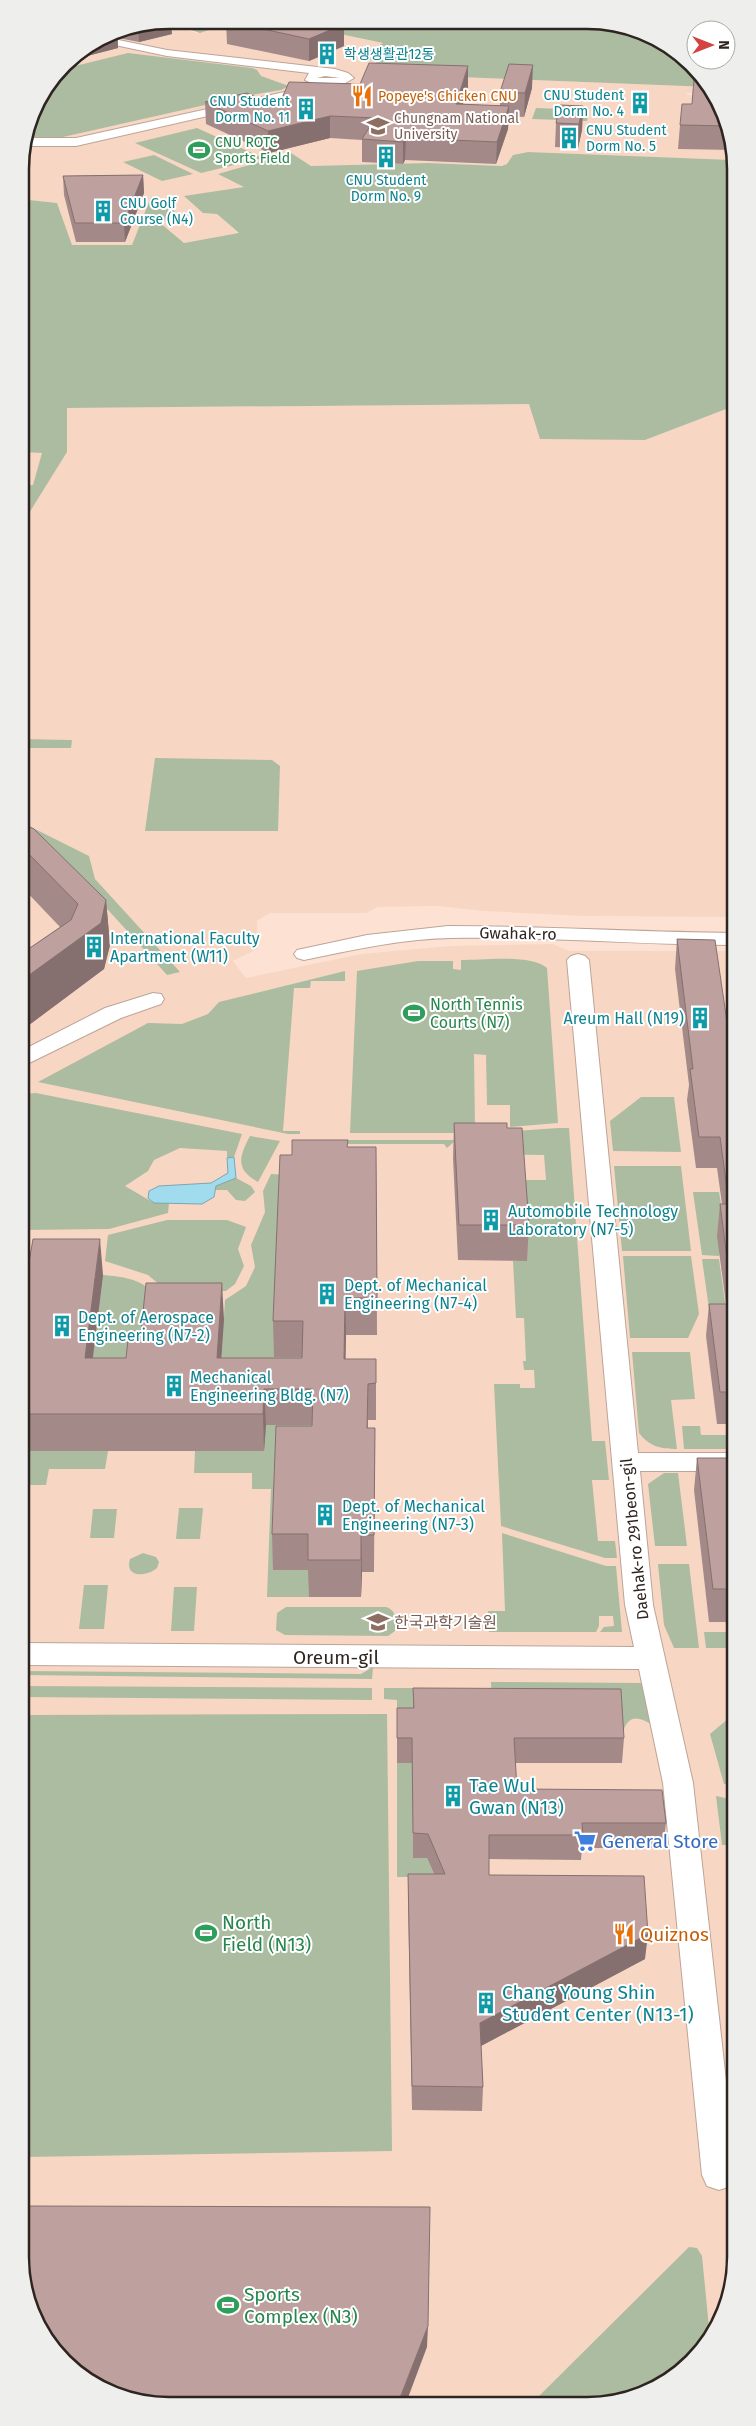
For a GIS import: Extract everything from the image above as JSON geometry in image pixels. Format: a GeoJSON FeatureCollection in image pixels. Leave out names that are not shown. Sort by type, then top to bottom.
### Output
{"type":"FeatureCollection","features":[{"type":"Feature","properties":{"kind":"street"},"geometry":{"type":"LineString","coordinates":[[111,41],[167,54],[282,67],[336,78]]}},
{"type":"Feature","properties":{"kind":"street"},"geometry":{"type":"LineString","coordinates":[[282,67],[299,71],[309,83]]}},
{"type":"Feature","properties":{"kind":"street"},"geometry":{"type":"LineString","coordinates":[[32,142],[76,142],[309,83],[336,78]]}},
{"type":"Feature","properties":{"kind":"street","name":"Gwahak-ro"},"geometry":{"type":"LineString","coordinates":[[304,954],[367,941],[448,932],[543,932],[632,938],[727,939]]}},
{"type":"Feature","properties":{"kind":"street","name":"Daehak-ro 291beon-gil"},"geometry":{"type":"LineString","coordinates":[[578,960],[639,1605],[638,1658],[678,1783],[719,2175]]}},
{"type":"Feature","properties":{"kind":"street"},"geometry":{"type":"LineString","coordinates":[[29,1056],[113,1013],[153,999]]}},
{"type":"Feature","properties":{"kind":"street"},"geometry":{"type":"LineString","coordinates":[[625,1462],[727,1462]]}},
{"type":"Feature","properties":{"kind":"street","name":"Oreum-gil"},"geometry":{"type":"LineString","coordinates":[[29,1654],[638,1658]]}},
{"type":"Feature","properties":{"kind":"shaded area","name":"Chungnam National University"},"geometry":{"type":"Polygon","coordinates":[[[186,29],[196,33],[209,29],[316,29],[383,43],[365,53],[432,76],[700,87],[705,94],[686,93],[688,95],[707,96],[709,99],[717,115],[725,141],[727,160],[528,152],[513,155],[507,164],[502,166],[428,163],[311,166],[290,153],[219,174],[245,186],[203,213],[217,214],[239,234],[184,243],[159,222],[180,217],[164,202],[132,245],[72,245],[57,203],[29,200],[30,150],[39,115],[47,99],[76,63],[107,43],[124,36],[150,30],[186,29]]]}},
{"type":"Feature","properties":{"kind":"shaded area","name":"한국과학기술원"},"geometry":{"type":"Polygon","coordinates":[[[530,404],[645,440],[727,409],[727,917],[583,916],[484,911],[436,906],[378,907],[366,913],[270,913],[257,921],[257,949],[233,961],[246,978],[361,954],[449,946],[553,944],[569,951],[727,951],[727,2267],[725,2285],[717,2311],[709,2327],[693,2350],[680,2363],[657,2379],[641,2387],[615,2395],[597,2397],[159,2397],[141,2395],[122,2389],[54,2337],[43,2319],[31,2285],[29,2258],[29,453],[67,452],[67,408],[530,404]]]}},
{"type":"Feature","properties":{"kind":"green space"},"geometry":{"type":"Polygon","coordinates":[[[189,29],[211,29],[200,33],[189,29]]]}},
{"type":"Feature","properties":{"kind":"green space"},"geometry":{"type":"Polygon","coordinates":[[[316,29],[588,29],[615,31],[649,43],[665,52],[680,63],[700,87],[432,76],[379,64],[368,59],[365,53],[383,43],[316,29]]]}},
{"type":"Feature","properties":{"kind":"green space"},"geometry":{"type":"Polygon","coordinates":[[[128,53],[252,68],[257,70],[261,76],[289,86],[281,90],[245,96],[63,137],[33,138],[39,115],[47,99],[73,67],[128,53]]]}},
{"type":"Feature","properties":{"kind":"green space"},"geometry":{"type":"Polygon","coordinates":[[[536,108],[589,110],[587,121],[532,119],[536,108]]]}},
{"type":"Feature","properties":{"kind":"green space","name":"CNU ROTC Sports Field"},"geometry":{"type":"Polygon","coordinates":[[[197,128],[263,158],[201,173],[135,143],[197,128]]]}},
{"type":"Feature","properties":{"kind":"green space"},"geometry":{"type":"Polygon","coordinates":[[[528,152],[727,160],[727,409],[645,440],[540,439],[529,404],[67,408],[67,452],[29,513],[29,485],[33,485],[42,453],[29,452],[29,200],[57,203],[72,245],[132,245],[151,197],[164,202],[181,217],[159,222],[184,243],[239,233],[217,214],[203,213],[184,196],[244,187],[218,174],[291,153],[311,166],[428,163],[502,166],[507,164],[513,155],[528,152]]]}},
{"type":"Feature","properties":{"kind":"green space","name":"CNU ROTC Sports Field"},"geometry":{"type":"Polygon","coordinates":[[[154,155],[193,174],[162,181],[123,162],[154,155]]]}},
{"type":"Feature","properties":{"kind":"green space"},"geometry":{"type":"Polygon","coordinates":[[[29,739],[72,740],[71,748],[29,748],[29,739]]]}},
{"type":"Feature","properties":{"kind":"green space"},"geometry":{"type":"Polygon","coordinates":[[[155,758],[272,760],[280,766],[278,831],[145,831],[155,758]]]}},
{"type":"Feature","properties":{"kind":"green space"},"geometry":{"type":"Polygon","coordinates":[[[29,826],[89,856],[95,879],[180,972],[167,975],[110,912],[72,874],[29,845],[29,826]]]}},
{"type":"Feature","properties":{"kind":"green space"},"geometry":{"type":"Polygon","coordinates":[[[519,959],[540,964],[547,968],[558,1123],[510,1127],[510,1105],[487,1105],[486,1055],[474,1054],[475,1129],[459,1133],[350,1133],[357,971],[418,961],[453,961],[453,969],[461,970],[461,960],[519,959]]]}},
{"type":"Feature","properties":{"kind":"green space"},"geometry":{"type":"Polygon","coordinates":[[[345,971],[345,981],[311,981],[310,988],[294,988],[283,1131],[300,1131],[300,1134],[288,1134],[38,1082],[148,1023],[182,1024],[208,1014],[219,1002],[345,971]]]}},
{"type":"Feature","properties":{"kind":"green space"},"geometry":{"type":"Polygon","coordinates":[[[29,1093],[36,1093],[242,1134],[234,1157],[227,1158],[227,1151],[180,1148],[154,1160],[148,1171],[125,1186],[154,1203],[169,1203],[168,1213],[109,1229],[29,1230],[29,1093]]]}},
{"type":"Feature","properties":{"kind":"green space"},"geometry":{"type":"Polygon","coordinates":[[[641,1097],[674,1097],[681,1152],[613,1151],[610,1121],[641,1097]]]}},
{"type":"Feature","properties":{"kind":"green space"},"geometry":{"type":"Polygon","coordinates":[[[569,1128],[592,1441],[605,1441],[609,1480],[592,1480],[598,1541],[615,1541],[617,1558],[605,1558],[501,1526],[494,1384],[520,1384],[520,1388],[535,1388],[534,1370],[524,1370],[523,1361],[526,1361],[524,1318],[516,1318],[513,1261],[527,1260],[522,1180],[546,1180],[544,1155],[454,1154],[501,1132],[569,1128]]]}},
{"type":"Feature","properties":{"kind":"green space"},"geometry":{"type":"Polygon","coordinates":[[[250,1136],[280,1141],[258,1182],[245,1172],[241,1162],[243,1150],[250,1136]]]}},
{"type":"Feature","properties":{"kind":"green space"},"geometry":{"type":"Polygon","coordinates":[[[323,1140],[456,1140],[447,1148],[444,1144],[323,1144],[323,1140]]]}},
{"type":"Feature","properties":{"kind":"green space"},"geometry":{"type":"Polygon","coordinates":[[[614,1166],[681,1166],[691,1251],[622,1251],[614,1166]]]}},
{"type":"Feature","properties":{"kind":"green space"},"geometry":{"type":"Polygon","coordinates":[[[271,1174],[293,1175],[274,1357],[304,1357],[219,1394],[225,1300],[246,1286],[255,1267],[251,1245],[265,1212],[263,1191],[271,1174]]]}},
{"type":"Feature","properties":{"kind":"green space"},"geometry":{"type":"Polygon","coordinates":[[[236,1178],[251,1186],[255,1192],[245,1201],[236,1200],[227,1190],[215,1190],[216,1186],[236,1178]]]}},
{"type":"Feature","properties":{"kind":"green space"},"geometry":{"type":"Polygon","coordinates":[[[693,1192],[719,1192],[726,1234],[719,1256],[702,1255],[693,1192]]]}},
{"type":"Feature","properties":{"kind":"green space"},"geometry":{"type":"Polygon","coordinates":[[[167,1220],[227,1220],[246,1227],[238,1249],[244,1266],[235,1284],[226,1291],[167,1291],[148,1275],[105,1261],[108,1235],[167,1220]]]}},
{"type":"Feature","properties":{"kind":"green space"},"geometry":{"type":"Polygon","coordinates":[[[623,1256],[691,1256],[699,1314],[688,1338],[630,1338],[623,1256]]]}},
{"type":"Feature","properties":{"kind":"green space"},"geometry":{"type":"Polygon","coordinates":[[[702,1259],[719,1259],[727,1316],[710,1316],[702,1259]]]}},
{"type":"Feature","properties":{"kind":"green space"},"geometry":{"type":"Polygon","coordinates":[[[103,1275],[135,1281],[152,1291],[144,1367],[88,1395],[103,1275]]]}},
{"type":"Feature","properties":{"kind":"green space"},"geometry":{"type":"Polygon","coordinates":[[[632,1352],[690,1352],[695,1399],[671,1400],[677,1449],[655,1446],[639,1433],[632,1352]]]}},
{"type":"Feature","properties":{"kind":"green space"},"geometry":{"type":"Polygon","coordinates":[[[29,1424],[108,1451],[105,1469],[49,1469],[46,1485],[29,1485],[29,1424]]]}},
{"type":"Feature","properties":{"kind":"green space"},"geometry":{"type":"Polygon","coordinates":[[[266,1425],[331,1425],[309,1570],[309,1597],[267,1597],[271,1489],[252,1489],[252,1473],[194,1473],[195,1451],[266,1425]]]}},
{"type":"Feature","properties":{"kind":"green space"},"geometry":{"type":"Polygon","coordinates":[[[682,1426],[700,1426],[701,1435],[727,1435],[727,1449],[684,1449],[682,1426]]]}},
{"type":"Feature","properties":{"kind":"green space"},"geometry":{"type":"Polygon","coordinates":[[[664,1473],[678,1473],[687,1546],[655,1546],[648,1484],[664,1473]]]}},
{"type":"Feature","properties":{"kind":"green space"},"geometry":{"type":"Polygon","coordinates":[[[179,1508],[203,1508],[200,1539],[176,1539],[179,1508]]]}},
{"type":"Feature","properties":{"kind":"green space"},"geometry":{"type":"Polygon","coordinates":[[[93,1509],[117,1509],[114,1538],[90,1538],[93,1509]]]}},
{"type":"Feature","properties":{"kind":"green space"},"geometry":{"type":"Polygon","coordinates":[[[502,1533],[606,1566],[616,1566],[622,1632],[600,1632],[604,1627],[614,1626],[613,1616],[599,1616],[599,1626],[596,1632],[489,1632],[488,1611],[505,1611],[502,1533]]]}},
{"type":"Feature","properties":{"kind":"green space"},"geometry":{"type":"Polygon","coordinates":[[[143,1553],[156,1557],[159,1562],[157,1568],[148,1573],[133,1573],[130,1570],[130,1559],[143,1553]]]}},
{"type":"Feature","properties":{"kind":"green space"},"geometry":{"type":"Polygon","coordinates":[[[658,1564],[689,1564],[699,1648],[674,1648],[664,1625],[658,1564]]]}},
{"type":"Feature","properties":{"kind":"green space"},"geometry":{"type":"Polygon","coordinates":[[[84,1585],[108,1585],[104,1629],[79,1629],[84,1585]]]}},
{"type":"Feature","properties":{"kind":"green space"},"geometry":{"type":"Polygon","coordinates":[[[174,1587],[197,1587],[194,1631],[171,1631],[174,1587]]]}},
{"type":"Feature","properties":{"kind":"green space"},"geometry":{"type":"Polygon","coordinates":[[[286,1607],[386,1607],[394,1613],[395,1631],[388,1636],[285,1635],[276,1630],[277,1613],[286,1607]]]}},
{"type":"Feature","properties":{"kind":"green space"},"geometry":{"type":"Polygon","coordinates":[[[704,1632],[727,1632],[727,1648],[706,1648],[704,1632]]]}},
{"type":"Feature","properties":{"kind":"green space"},"geometry":{"type":"Polygon","coordinates":[[[373,1667],[372,1679],[29,1675],[29,1671],[361,1674],[373,1667]]]}},
{"type":"Feature","properties":{"kind":"green space"},"geometry":{"type":"Polygon","coordinates":[[[491,1682],[644,1683],[655,1727],[642,1720],[634,1719],[630,1720],[624,1729],[620,1730],[492,1703],[491,1682]]]}},
{"type":"Feature","properties":{"kind":"green space"},"geometry":{"type":"Polygon","coordinates":[[[29,1686],[372,1688],[372,1700],[29,1697],[29,1686]]]}},
{"type":"Feature","properties":{"kind":"green space"},"geometry":{"type":"Polygon","coordinates":[[[384,1688],[413,1688],[413,1732],[397,1732],[397,1700],[384,1699],[384,1688]]]}},
{"type":"Feature","properties":{"kind":"green space","name":"North Field (N13)"},"geometry":{"type":"Polygon","coordinates":[[[387,1714],[392,2151],[29,2157],[29,1715],[387,1714]]]}},
{"type":"Feature","properties":{"kind":"green space"},"geometry":{"type":"Polygon","coordinates":[[[727,1720],[727,1785],[724,1784],[710,1734],[727,1720]]]}},
{"type":"Feature","properties":{"kind":"green space"},"geometry":{"type":"Polygon","coordinates":[[[397,1763],[412,1763],[413,1858],[427,1858],[435,1877],[397,1877],[397,1763]]]}},
{"type":"Feature","properties":{"kind":"green space"},"geometry":{"type":"Polygon","coordinates":[[[716,1796],[727,1798],[727,1845],[722,1845],[716,1796]]]}},
{"type":"Feature","properties":{"kind":"green space"},"geometry":{"type":"Polygon","coordinates":[[[689,2247],[697,2248],[702,2256],[709,2327],[693,2350],[680,2363],[657,2379],[641,2387],[615,2395],[597,2397],[538,2397],[689,2247]]]}},
{"type":"Feature","properties":{"kind":"water"},"geometry":{"type":"Polygon","coordinates":[[[234,1157],[236,1178],[216,1186],[214,1197],[202,1204],[154,1203],[148,1198],[149,1191],[159,1186],[211,1183],[228,1173],[227,1158],[234,1157]]]}},
{"type":"Feature","properties":{"kind":"building"},"geometry":{"type":"Polygon","coordinates":[[[263,29],[332,29],[309,39],[263,29]]]}},
{"type":"Feature","properties":{"kind":"building"},"geometry":{"type":"Polygon","coordinates":[[[369,63],[468,66],[456,104],[509,106],[497,142],[406,138],[403,142],[362,139],[375,118],[330,116],[268,131],[205,102],[247,93],[278,107],[289,82],[360,84],[369,63]]]}},
{"type":"Feature","properties":{"kind":"building"},"geometry":{"type":"Polygon","coordinates":[[[509,64],[533,65],[525,93],[500,92],[509,64]]]}},
{"type":"Feature","properties":{"kind":"building"},"geometry":{"type":"Polygon","coordinates":[[[694,79],[709,99],[721,126],[680,125],[682,104],[692,104],[694,79]]]}},
{"type":"Feature","properties":{"kind":"building"},"geometry":{"type":"Polygon","coordinates":[[[560,105],[583,106],[579,124],[556,123],[560,105]]]}},
{"type":"Feature","properties":{"kind":"building"},"geometry":{"type":"Polygon","coordinates":[[[143,175],[124,223],[75,223],[63,176],[143,175]]]}},
{"type":"Feature","properties":{"kind":"building"},"geometry":{"type":"Polygon","coordinates":[[[29,827],[34,829],[106,900],[101,923],[29,975],[29,949],[71,920],[78,904],[29,854],[29,827]]]}},
{"type":"Feature","properties":{"kind":"building"},"geometry":{"type":"Polygon","coordinates":[[[677,939],[715,940],[727,1022],[727,1189],[720,1137],[699,1137],[690,1069],[693,1069],[677,939]]]}},
{"type":"Feature","properties":{"kind":"building","name":"Automobile Technology Laboratory (N7-5)"},"geometry":{"type":"Polygon","coordinates":[[[454,1123],[507,1123],[507,1128],[522,1128],[529,1225],[459,1225],[454,1123]]]}},
{"type":"Feature","properties":{"kind":"building"},"geometry":{"type":"Polygon","coordinates":[[[292,1140],[348,1140],[347,1147],[376,1147],[377,1298],[345,1298],[344,1359],[376,1359],[376,1383],[368,1384],[367,1428],[375,1428],[374,1535],[361,1535],[361,1560],[308,1560],[308,1534],[272,1534],[276,1426],[312,1426],[313,1389],[264,1389],[263,1414],[29,1414],[29,1262],[33,1239],[100,1239],[85,1358],[126,1358],[129,1331],[141,1331],[146,1283],[222,1283],[217,1358],[302,1358],[303,1321],[273,1321],[280,1155],[292,1155],[292,1140]]]}},
{"type":"Feature","properties":{"kind":"building"},"geometry":{"type":"Polygon","coordinates":[[[720,1204],[727,1204],[727,1258],[720,1204]]]}},
{"type":"Feature","properties":{"kind":"building"},"geometry":{"type":"Polygon","coordinates":[[[709,1304],[727,1304],[727,1392],[720,1392],[709,1304]]]}},
{"type":"Feature","properties":{"kind":"building"},"geometry":{"type":"Polygon","coordinates":[[[697,1458],[727,1458],[727,1589],[713,1589],[697,1458]]]}},
{"type":"Feature","properties":{"kind":"building"},"geometry":{"type":"Polygon","coordinates":[[[413,1688],[621,1689],[624,1738],[514,1738],[517,1789],[662,1790],[666,1823],[582,1823],[583,1835],[489,1835],[489,1875],[644,1876],[648,1934],[480,2023],[483,2087],[412,2086],[408,1874],[445,1874],[428,1834],[413,1833],[412,1738],[397,1738],[397,1708],[414,1708],[413,1688]]]}},
{"type":"Feature","properties":{"kind":"building","name":"Sports Complex (N3)"},"geometry":{"type":"Polygon","coordinates":[[[29,2206],[430,2207],[428,2326],[400,2397],[159,2397],[141,2395],[124,2390],[91,2374],[76,2363],[52,2335],[43,2319],[31,2285],[29,2206]]]}},
{"type":"Feature","properties":{"kind":"place","name":"학생생활관12동"},"geometry":{"type":"Point","coordinates":[327,54]}},
{"type":"Feature","properties":{"kind":"place","name":"Popeye's Chicken CNU"},"geometry":{"type":"Point","coordinates":[362,96]}},
{"type":"Feature","properties":{"kind":"place","name":"CNU Student Dorm No. 4"},"geometry":{"type":"Point","coordinates":[640,103]}},
{"type":"Feature","properties":{"kind":"place","name":"CNU Student Dorm No. 11"},"geometry":{"type":"Point","coordinates":[306,109]}},
{"type":"Feature","properties":{"kind":"place","name":"Chungnam National University"},"geometry":{"type":"Point","coordinates":[378,126]}},
{"type":"Feature","properties":{"kind":"place","name":"CNU Student Dorm No. 5"},"geometry":{"type":"Point","coordinates":[569,138]}},
{"type":"Feature","properties":{"kind":"place","name":"CNU ROTC Sports Field"},"geometry":{"type":"Point","coordinates":[199,150]}},
{"type":"Feature","properties":{"kind":"place","name":"CNU Student Dorm No. 9"},"geometry":{"type":"Point","coordinates":[386,157]}},
{"type":"Feature","properties":{"kind":"place","name":"CNU Golf Course (N4)"},"geometry":{"type":"Point","coordinates":[103,211]}},
{"type":"Feature","properties":{"kind":"place","name":"International Faculty Apartment (W11)"},"geometry":{"type":"Point","coordinates":[94,947]}},
{"type":"Feature","properties":{"kind":"place","name":"North Tennis Courts (N7)"},"geometry":{"type":"Point","coordinates":[414,1013]}},
{"type":"Feature","properties":{"kind":"place","name":"Areum Hall (N19)"},"geometry":{"type":"Point","coordinates":[700,1018]}},
{"type":"Feature","properties":{"kind":"place","name":"Automobile Technology Laboratory (N7-5)"},"geometry":{"type":"Point","coordinates":[491,1220]}},
{"type":"Feature","properties":{"kind":"place","name":"Dept. of Mechanical Engineering (N7-4)"},"geometry":{"type":"Point","coordinates":[327,1294]}},
{"type":"Feature","properties":{"kind":"place","name":"Dept. of Aerospace Engineering (N7-2)"},"geometry":{"type":"Point","coordinates":[62,1326]}},
{"type":"Feature","properties":{"kind":"place","name":"Mechanical Engineering Bldg. (N7)"},"geometry":{"type":"Point","coordinates":[174,1386]}},
{"type":"Feature","properties":{"kind":"place","name":"Dept. of Mechanical Engineering (N7-3)"},"geometry":{"type":"Point","coordinates":[325,1515]}},
{"type":"Feature","properties":{"kind":"place","name":"한국과학기술원"},"geometry":{"type":"Point","coordinates":[378,1622]}},
{"type":"Feature","properties":{"kind":"place","name":"Tae Wul Gwan (N13)"},"geometry":{"type":"Point","coordinates":[453,1796]}},
{"type":"Feature","properties":{"kind":"place","name":"General Store"},"geometry":{"type":"Point","coordinates":[585,1841]}},
{"type":"Feature","properties":{"kind":"place","name":"North Field (N13)"},"geometry":{"type":"Point","coordinates":[206,1933]}},
{"type":"Feature","properties":{"kind":"place","name":"Quiznos"},"geometry":{"type":"Point","coordinates":[624,1934]}},
{"type":"Feature","properties":{"kind":"place","name":"Chang Young Shin Student Center (N13-1)"},"geometry":{"type":"Point","coordinates":[486,2003]}},
{"type":"Feature","properties":{"kind":"place","name":"Sports Complex (N3)"},"geometry":{"type":"Point","coordinates":[228,2305]}}]}
